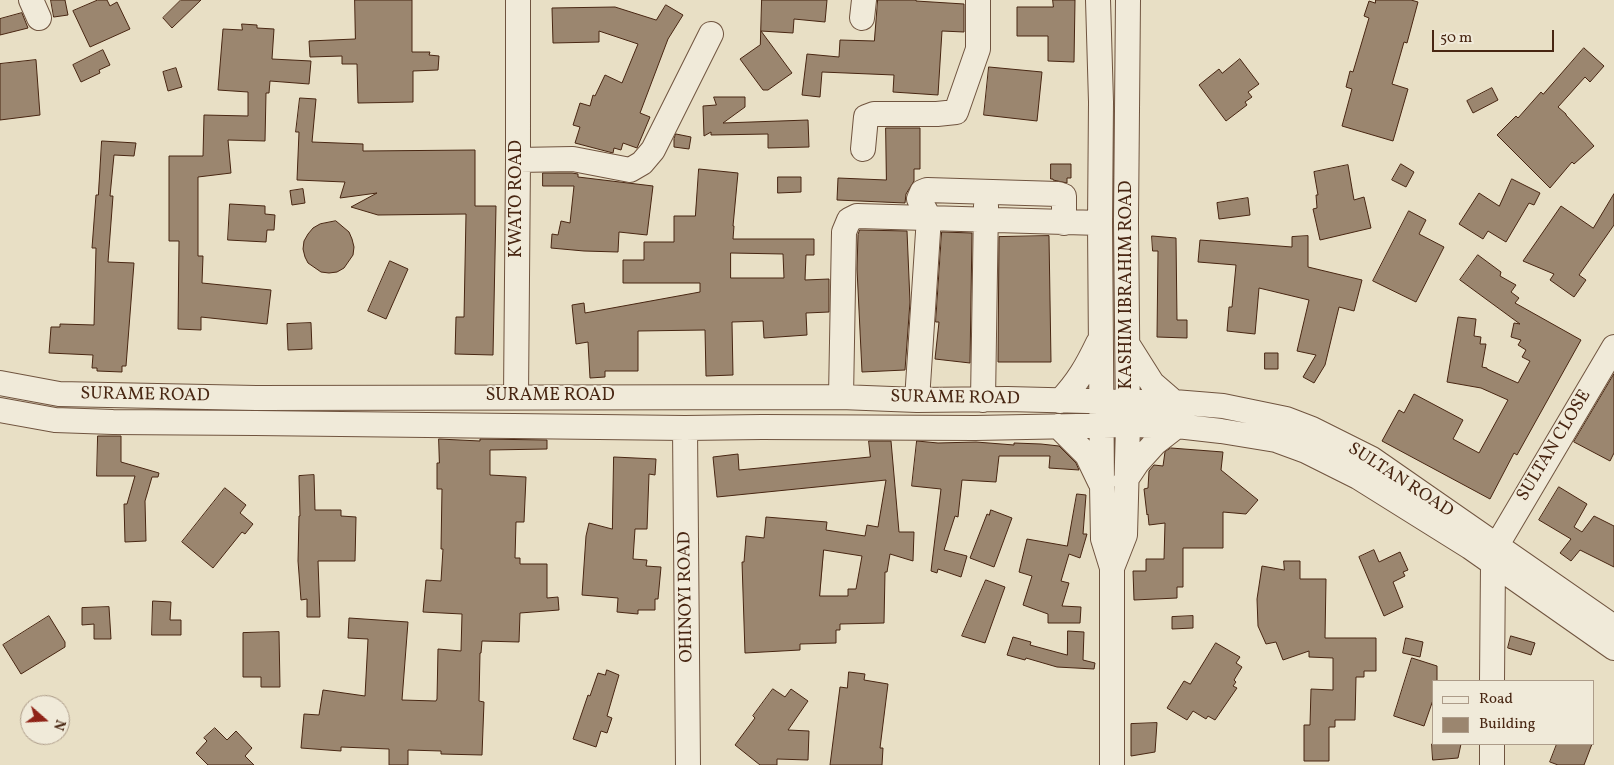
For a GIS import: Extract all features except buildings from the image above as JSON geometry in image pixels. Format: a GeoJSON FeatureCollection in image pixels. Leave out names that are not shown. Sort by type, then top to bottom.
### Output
{"type":"FeatureCollection","features":[{"type":"Feature","properties":{"kind":"street","name":"KWATO ROAD"},"geometry":{"type":"LineString","coordinates":[[516,397],[518,0]]}},
{"type":"Feature","properties":{"kind":"street"},"geometry":{"type":"LineString","coordinates":[[863,149],[866,117],[874,114],[937,114],[956,112],[978,49],[978,0]]}},
{"type":"Feature","properties":{"kind":"street","name":"KASHIM IBRAHIM ROAD"},"geometry":{"type":"LineString","coordinates":[[1098,0],[1101,102],[1102,485],[1103,538],[1112,568],[1112,765]]}},
{"type":"Feature","properties":{"kind":"street","name":"KASHIM IBRAHIM ROAD"},"geometry":{"type":"LineString","coordinates":[[1112,568],[1125,535],[1128,414],[1126,222],[1129,1]]}},
{"type":"Feature","properties":{"kind":"street"},"geometry":{"type":"LineString","coordinates":[[518,160],[573,159],[630,170],[642,163],[653,150],[711,34]]}},
{"type":"Feature","properties":{"kind":"street"},"geometry":{"type":"LineString","coordinates":[[917,400],[929,218],[919,198],[922,192],[927,190],[1058,194],[1064,196],[1064,223]]}},
{"type":"Feature","properties":{"kind":"street"},"geometry":{"type":"LineString","coordinates":[[983,400],[986,192]]}},
{"type":"Feature","properties":{"kind":"street"},"geometry":{"type":"LineString","coordinates":[[841,396],[844,232],[848,220],[857,216],[1100,223]]}},
{"type":"Feature","properties":{"kind":"street"},"geometry":{"type":"LineString","coordinates":[[1060,401],[1073,388],[1084,372],[1101,337]]}},
{"type":"Feature","properties":{"kind":"street"},"geometry":{"type":"LineString","coordinates":[[1128,344],[1152,383],[1174,402]]}},
{"type":"Feature","properties":{"kind":"street","name":"SULTAN CLOSE"},"geometry":{"type":"LineString","coordinates":[[1495,554],[1614,347]]}},
{"type":"Feature","properties":{"kind":"street","name":"SURAME ROAD"},"geometry":{"type":"LineString","coordinates":[[0,383],[59,394],[256,398],[841,396],[917,400],[1101,402],[1128,414]]}},
{"type":"Feature","properties":{"kind":"street","name":"SULTAN ROAD"},"geometry":{"type":"LineString","coordinates":[[1128,414],[1174,402],[1223,406],[1286,419],[1312,429],[1372,459],[1614,648]]}},
{"type":"Feature","properties":{"kind":"street","name":"SURAME ROAD"},"geometry":{"type":"LineString","coordinates":[[0,410],[55,420],[113,422],[685,428],[1101,426],[1128,414]]}},
{"type":"Feature","properties":{"kind":"street","name":"SULTAN ROAD"},"geometry":{"type":"LineString","coordinates":[[1128,414],[1177,426],[1276,440],[1306,451],[1358,477],[1470,547],[1495,554],[1614,627]]}},
{"type":"Feature","properties":{"kind":"street"},"geometry":{"type":"LineString","coordinates":[[1058,426],[1086,455],[1102,485]]}},
{"type":"Feature","properties":{"kind":"street"},"geometry":{"type":"LineString","coordinates":[[1125,481],[1137,463],[1155,443],[1177,426]]}},
{"type":"Feature","properties":{"kind":"street","name":"OHINOYI ROAD"},"geometry":{"type":"LineString","coordinates":[[685,428],[688,765]]}},
{"type":"Feature","properties":{"kind":"street"},"geometry":{"type":"LineString","coordinates":[[1492,680],[1495,554]]}},
{"type":"Feature","properties":{"kind":"street"},"geometry":{"type":"LineString","coordinates":[[1492,745],[1492,765]]}}]}
